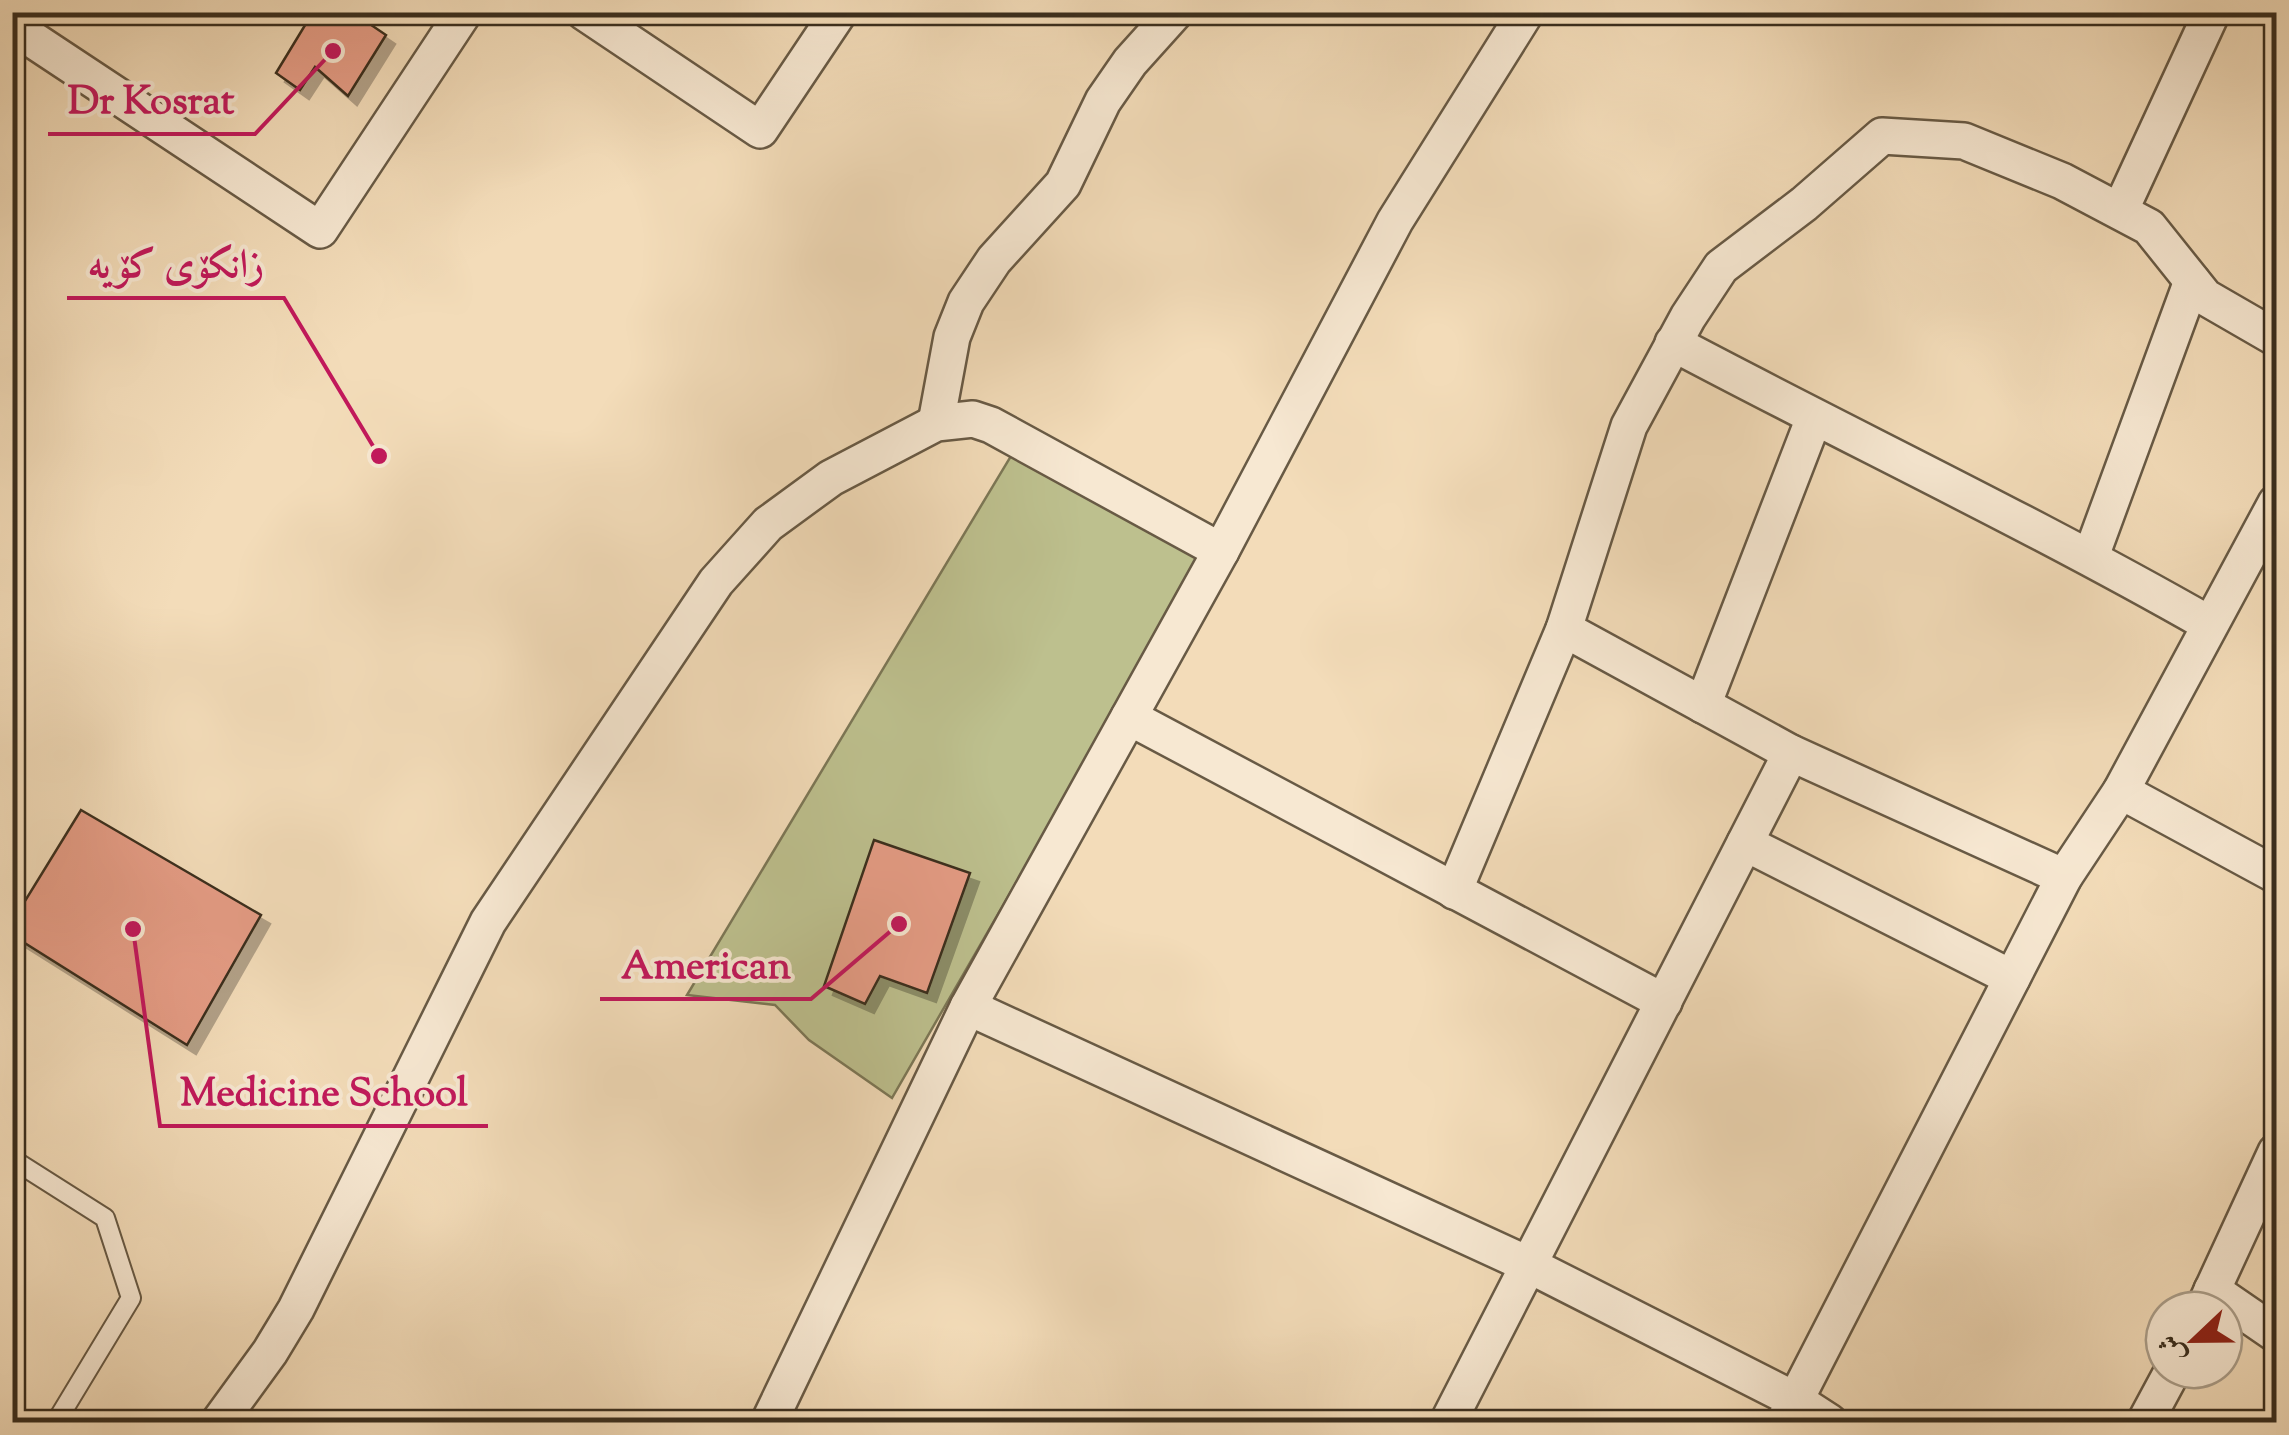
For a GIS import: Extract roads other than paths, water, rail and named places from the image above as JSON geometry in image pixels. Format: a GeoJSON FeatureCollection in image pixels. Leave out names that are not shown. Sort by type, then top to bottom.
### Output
{"type":"FeatureCollection","features":[{"type":"Feature","properties":{"kind":"street"},"geometry":{"type":"LineString","coordinates":[[12,26],[320,230],[464,12]]}},
{"type":"Feature","properties":{"kind":"street"},"geometry":{"type":"LineString","coordinates":[[584,12],[760,130],[839,12]]}},
{"type":"Feature","properties":{"kind":"street"},"geometry":{"type":"LineString","coordinates":[[936,423],[952,337],[966,302],[994,260],[1057,193],[1103,101],[1130,62],[1175,12]]}},
{"type":"Feature","properties":{"kind":"street"},"geometry":{"type":"LineString","coordinates":[[768,1422],[968,1007],[1221,551],[1395,221],[1526,12]]}},
{"type":"Feature","properties":{"kind":"street"},"geometry":{"type":"LineString","coordinates":[[2120,211],[2212,12]]}},
{"type":"Feature","properties":{"kind":"street"},"geometry":{"type":"LineString","coordinates":[[1454,891],[1564,628],[1629,426],[1674,343],[1721,268],[1804,204],[1882,136],[1964,140],[2120,211],[2149,227],[2205,297],[2276,338]]}},
{"type":"Feature","properties":{"kind":"street"},"geometry":{"type":"LineString","coordinates":[[2090,556],[2192,280]]}},
{"type":"Feature","properties":{"kind":"street"},"geometry":{"type":"LineString","coordinates":[[1674,343],[2090,556],[2209,624]]}},
{"type":"Feature","properties":{"kind":"street"},"geometry":{"type":"LineString","coordinates":[[1704,705],[1814,418]]}},
{"type":"Feature","properties":{"kind":"street"},"geometry":{"type":"LineString","coordinates":[[219,1422],[296,1309],[488,922],[716,582],[754,538],[798,499],[936,423],[973,419],[991,424],[1221,551]]}},
{"type":"Feature","properties":{"kind":"street"},"geometry":{"type":"LineString","coordinates":[[1790,1411],[2064,877],[2121,791],[2209,624],[2265,550],[2276,504]]}},
{"type":"Feature","properties":{"kind":"street"},"geometry":{"type":"LineString","coordinates":[[1564,628],[1792,753],[2064,877]]}},
{"type":"Feature","properties":{"kind":"street"},"geometry":{"type":"LineString","coordinates":[[1129,717],[1664,1002]]}},
{"type":"Feature","properties":{"kind":"street"},"geometry":{"type":"LineString","coordinates":[[1448,1422],[1792,753]]}},
{"type":"Feature","properties":{"kind":"street"},"geometry":{"type":"LineString","coordinates":[[2121,791],[2276,875]]}},
{"type":"Feature","properties":{"kind":"street"},"geometry":{"type":"LineString","coordinates":[[1745,843],[2012,978]]}},
{"type":"Feature","properties":{"kind":"street"},"geometry":{"type":"LineString","coordinates":[[968,1007],[1529,1265],[1790,1411],[1830,1422]]}},
{"type":"Feature","properties":{"kind":"street"},"geometry":{"type":"LineString","coordinates":[[2212,1290],[2276,1152]]}},
{"type":"Feature","properties":{"kind":"street"},"geometry":{"type":"LineString","coordinates":[[2244,1318],[2276,1334]]}},
{"type":"Feature","properties":{"kind":"street"},"geometry":{"type":"LineString","coordinates":[[2145,1422],[2162,1390]]}},
{"type":"Feature","properties":{"kind":"lane"},"geometry":{"type":"LineString","coordinates":[[12,1159],[104,1218],[131,1298],[56,1422]]}},
{"type":"Feature","properties":{"kind":"place","name":"Dr Kosrat"},"geometry":{"type":"Point","coordinates":[333,51]}},
{"type":"Feature","properties":{"kind":"place","name":"زانکۆی کۆیە"},"geometry":{"type":"Point","coordinates":[379,456]}},
{"type":"Feature","properties":{"kind":"place","name":"American"},"geometry":{"type":"Point","coordinates":[899,924]}},
{"type":"Feature","properties":{"kind":"place","name":"Medicine School"},"geometry":{"type":"Point","coordinates":[133,929]}}]}
